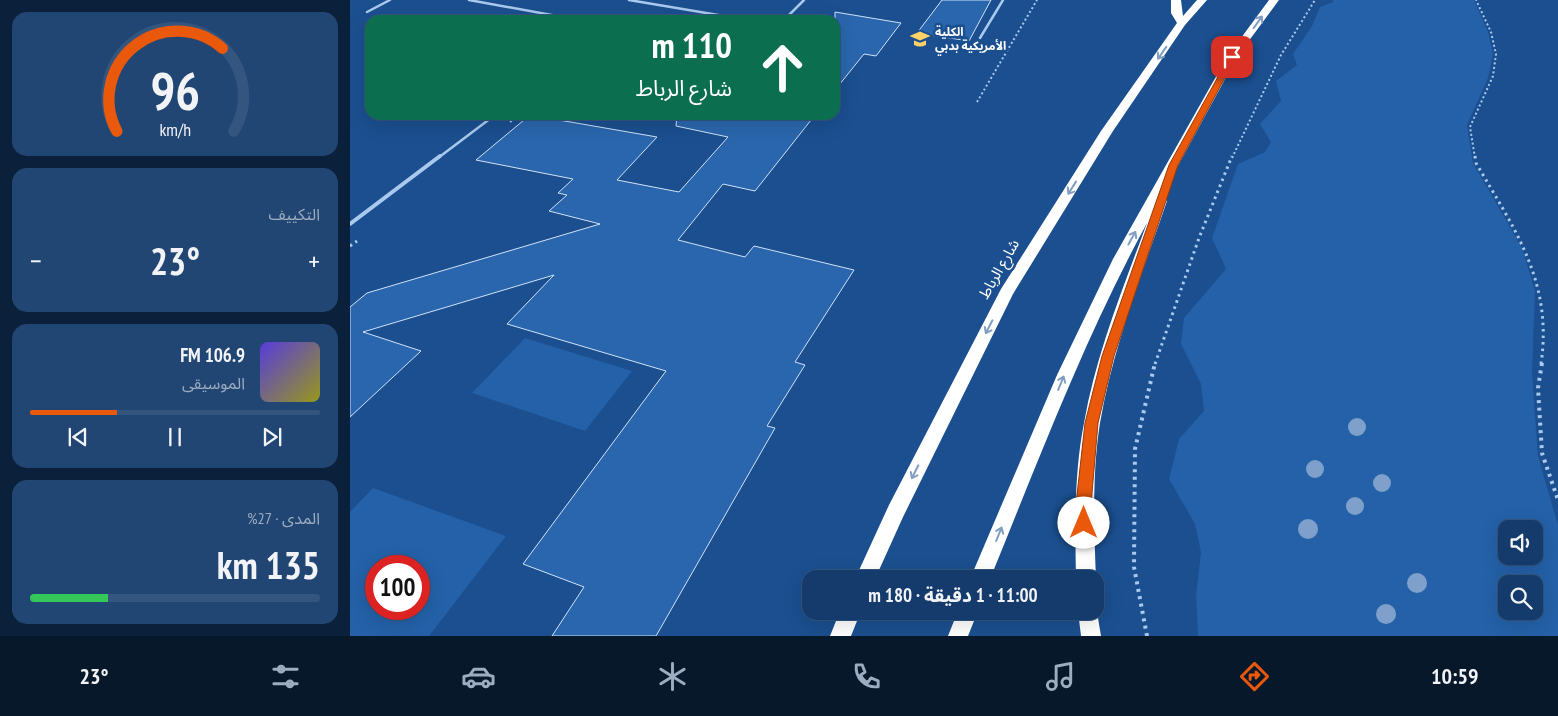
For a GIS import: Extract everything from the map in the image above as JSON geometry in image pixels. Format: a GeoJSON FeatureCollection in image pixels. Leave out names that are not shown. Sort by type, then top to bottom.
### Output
{"type":"FeatureCollection","features":[{"type":"Feature","properties":{"kind":"highway"},"geometry":{"type":"LineString","coordinates":[[1176,0],[1176,13],[1182,23]]}},
{"type":"Feature","properties":{"kind":"highway","name":"شارع الرباط"},"geometry":{"type":"LineString","coordinates":[[870,570],[896,511],[1006,293],[1107,132],[1182,23],[1202,0]]}},
{"type":"Feature","properties":{"kind":"highway"},"geometry":{"type":"LineString","coordinates":[[984,570],[1064,375],[1120,259],[1232,57],[1274,0]]}},
{"type":"Feature","properties":{"kind":"highway"},"geometry":{"type":"LineString","coordinates":[[1086,570],[1083,504],[1092,423],[1108,356],[1173,165]]}},
{"type":"Feature","properties":{"kind":"highway"},"geometry":{"type":"LineString","coordinates":[[840,636],[847,620]]}},
{"type":"Feature","properties":{"kind":"highway"},"geometry":{"type":"LineString","coordinates":[[958,636],[964,620]]}},
{"type":"Feature","properties":{"kind":"highway"},"geometry":{"type":"LineString","coordinates":[[1089,620],[1092,636]]}},
{"type":"Feature","properties":{"kind":"lane"},"geometry":{"type":"LineString","coordinates":[[367,12],[390,0]]}},
{"type":"Feature","properties":{"kind":"lane"},"geometry":{"type":"LineString","coordinates":[[469,0],[551,15]]}},
{"type":"Feature","properties":{"kind":"lane"},"geometry":{"type":"LineString","coordinates":[[629,0],[718,15]]}},
{"type":"Feature","properties":{"kind":"lane"},"geometry":{"type":"LineString","coordinates":[[789,15],[804,0]]}},
{"type":"Feature","properties":{"kind":"lane"},"geometry":{"type":"LineString","coordinates":[[980,38],[1003,0]]}},
{"type":"Feature","properties":{"kind":"lane"},"geometry":{"type":"LineString","coordinates":[[350,224],[488,120]]}},
{"type":"Feature","properties":{"kind":"path"},"geometry":{"type":"LineString","coordinates":[[977,102],[1037,0]]}},
{"type":"Feature","properties":{"kind":"path"},"geometry":{"type":"LineString","coordinates":[[1147,636],[1134,567],[1135,449],[1158,348],[1199,238],[1236,147],[1280,55],[1315,0]]}},
{"type":"Feature","properties":{"kind":"path"},"geometry":{"type":"LineString","coordinates":[[1476,0],[1492,32],[1496,54],[1493,76],[1470,127],[1476,163],[1525,247],[1540,292],[1545,339],[1538,388],[1542,453],[1558,500]]}},
{"type":"Feature","properties":{"kind":"shaded area"},"geometry":{"type":"Polygon","coordinates":[[[1333,0],[1474,0],[1488,32],[1493,53],[1488,78],[1467,125],[1473,163],[1522,248],[1535,291],[1532,374],[1538,456],[1558,525],[1558,636],[1198,636],[1196,596],[1201,552],[1195,524],[1169,479],[1179,439],[1204,411],[1201,384],[1181,344],[1184,318],[1226,269],[1212,238],[1238,164],[1265,152],[1271,142],[1260,124],[1281,101],[1276,81],[1297,65],[1293,54],[1312,26],[1320,7],[1333,2],[1333,0]]]}},
{"type":"Feature","properties":{"kind":"shaded area"},"geometry":{"type":"Polygon","coordinates":[[[525,338],[632,371],[585,431],[472,393],[525,338]]]}},
{"type":"Feature","properties":{"kind":"shaded area"},"geometry":{"type":"Polygon","coordinates":[[[373,488],[506,536],[429,636],[350,636],[350,512],[373,488]]]}},
{"type":"Feature","properties":{"kind":"building"},"geometry":{"type":"Polygon","coordinates":[[[942,0],[991,0],[969,41],[917,33],[942,0]]]}},
{"type":"Feature","properties":{"kind":"building"},"geometry":{"type":"Polygon","coordinates":[[[835,12],[901,23],[876,56],[864,54],[840,84],[840,15],[835,15],[835,12]]]}},
{"type":"Feature","properties":{"kind":"building"},"geometry":{"type":"Polygon","coordinates":[[[524,120],[559,120],[657,137],[617,180],[679,192],[728,137],[676,126],[677,120],[811,120],[755,191],[723,184],[678,240],[745,257],[754,246],[854,270],[795,362],[805,365],[767,426],[775,428],[656,636],[552,636],[584,587],[523,564],[666,371],[507,324],[554,275],[363,332],[421,351],[350,417],[350,307],[367,293],[600,224],[549,211],[567,195],[558,193],[573,179],[476,160],[524,120]]]}},
{"type":"Feature","properties":{"kind":"place","name":"الكلية الأمريكية بدبي"},"geometry":{"type":"Point","coordinates":[920,39]}},
{"type":"Feature","properties":{"kind":"route"},"geometry":{"type":"LineString","coordinates":[[1084,523],[1083,504],[1092,423],[1108,356],[1173,165],[1232,57]]}}]}
